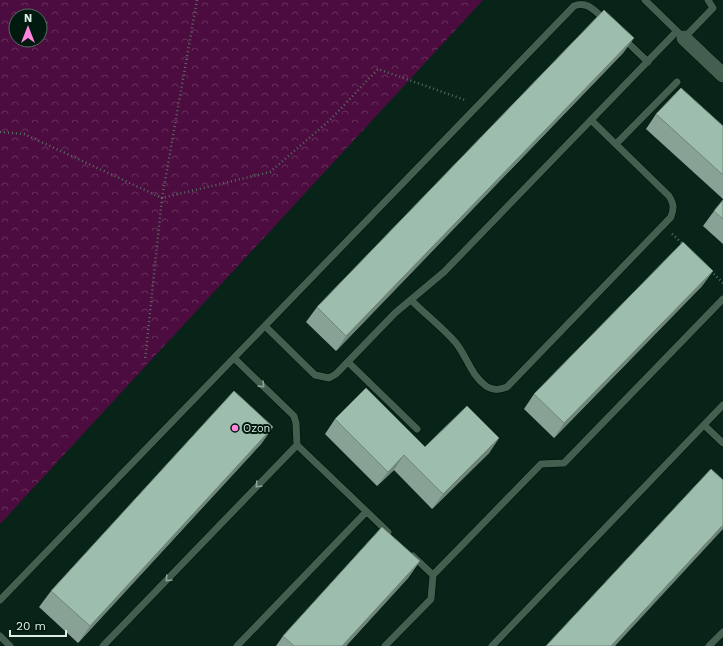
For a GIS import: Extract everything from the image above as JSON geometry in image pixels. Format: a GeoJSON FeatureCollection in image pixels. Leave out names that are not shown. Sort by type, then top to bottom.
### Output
{"type":"FeatureCollection","features":[{"type":"Feature","properties":{"kind":"street"},"geometry":{"type":"LineString","coordinates":[[681,34],[723,75]]}},
{"type":"Feature","properties":{"kind":"lane"},"geometry":{"type":"LineString","coordinates":[[645,0],[681,34]]}},
{"type":"Feature","properties":{"kind":"lane"},"geometry":{"type":"LineString","coordinates":[[265,326],[315,374],[322,378],[329,378],[336,374],[395,313],[444,272],[648,62],[713,8],[708,0]]}},
{"type":"Feature","properties":{"kind":"lane"},"geometry":{"type":"LineString","coordinates":[[0,600],[574,6],[579,3],[591,7],[648,62]]}},
{"type":"Feature","properties":{"kind":"lane"},"geometry":{"type":"LineString","coordinates":[[616,144],[677,82]]}},
{"type":"Feature","properties":{"kind":"lane"},"geometry":{"type":"LineString","coordinates":[[411,300],[456,344],[475,375],[487,387],[493,390],[501,390],[507,387],[671,217],[674,209],[674,202],[669,196],[591,120]]}},
{"type":"Feature","properties":{"kind":"lane"},"geometry":{"type":"LineString","coordinates":[[385,646],[431,599],[433,576],[541,464],[564,463],[723,299]]}},
{"type":"Feature","properties":{"kind":"lane"},"geometry":{"type":"LineString","coordinates":[[234,358],[294,416],[296,423],[297,445],[394,538]]}},
{"type":"Feature","properties":{"kind":"lane"},"geometry":{"type":"LineString","coordinates":[[348,362],[417,429]]}},
{"type":"Feature","properties":{"kind":"lane"},"geometry":{"type":"LineString","coordinates":[[492,646],[723,405]]}},
{"type":"Feature","properties":{"kind":"lane"},"geometry":{"type":"LineString","coordinates":[[704,425],[723,443]]}},
{"type":"Feature","properties":{"kind":"lane"},"geometry":{"type":"LineString","coordinates":[[103,646],[297,445]]}},
{"type":"Feature","properties":{"kind":"lane"},"geometry":{"type":"LineString","coordinates":[[237,646],[366,512]]}},
{"type":"Feature","properties":{"kind":"lane"},"geometry":{"type":"LineString","coordinates":[[405,549],[433,576]]}},
{"type":"Feature","properties":{"kind":"lane"},"geometry":{"type":"LineString","coordinates":[[709,646],[723,632]]}},
{"type":"Feature","properties":{"kind":"lane"},"geometry":{"type":"LineString","coordinates":[[0,636],[10,646]]}},
{"type":"Feature","properties":{"kind":"path"},"geometry":{"type":"LineString","coordinates":[[145,360],[162,198],[197,0]]}},
{"type":"Feature","properties":{"kind":"path"},"geometry":{"type":"LineString","coordinates":[[0,132],[24,134],[162,198],[270,172],[330,120],[378,69],[479,104]]}},
{"type":"Feature","properties":{"kind":"path"},"geometry":{"type":"LineString","coordinates":[[663,225],[685,246]]}},
{"type":"Feature","properties":{"kind":"path"},"geometry":{"type":"LineString","coordinates":[[707,267],[723,283]]}},
{"type":"Feature","properties":{"kind":"green space"},"geometry":{"type":"Polygon","coordinates":[[[0,0],[483,0],[0,524],[0,0]]]}},
{"type":"Feature","properties":{"kind":"building"},"geometry":{"type":"Polygon","coordinates":[[[604,10],[634,38],[346,336],[317,307],[604,10]]]}},
{"type":"Feature","properties":{"kind":"building"},"geometry":{"type":"Polygon","coordinates":[[[681,88],[723,126],[723,175],[656,114],[681,88]]]}},
{"type":"Feature","properties":{"kind":"building"},"geometry":{"type":"Polygon","coordinates":[[[723,200],[723,219],[714,211],[723,200]]]}},
{"type":"Feature","properties":{"kind":"building"},"geometry":{"type":"Polygon","coordinates":[[[683,242],[713,271],[564,423],[534,394],[683,242]]]}},
{"type":"Feature","properties":{"kind":"building"},"geometry":{"type":"Polygon","coordinates":[[[366,388],[425,447],[467,406],[499,438],[443,494],[404,455],[388,472],[335,419],[366,388]]]}},
{"type":"Feature","properties":{"kind":"building"},"geometry":{"type":"Polygon","coordinates":[[[234,391],[273,427],[90,626],[51,591],[234,391]]]}},
{"type":"Feature","properties":{"kind":"building"},"geometry":{"type":"Polygon","coordinates":[[[711,469],[723,480],[723,525],[611,646],[546,646],[711,469]]]}},
{"type":"Feature","properties":{"kind":"building"},"geometry":{"type":"Polygon","coordinates":[[[382,527],[420,561],[342,646],[294,646],[283,636],[382,527]]]}},
{"type":"Feature","properties":{"kind":"place","name":"Ozon"},"geometry":{"type":"Point","coordinates":[235,428]}}]}
